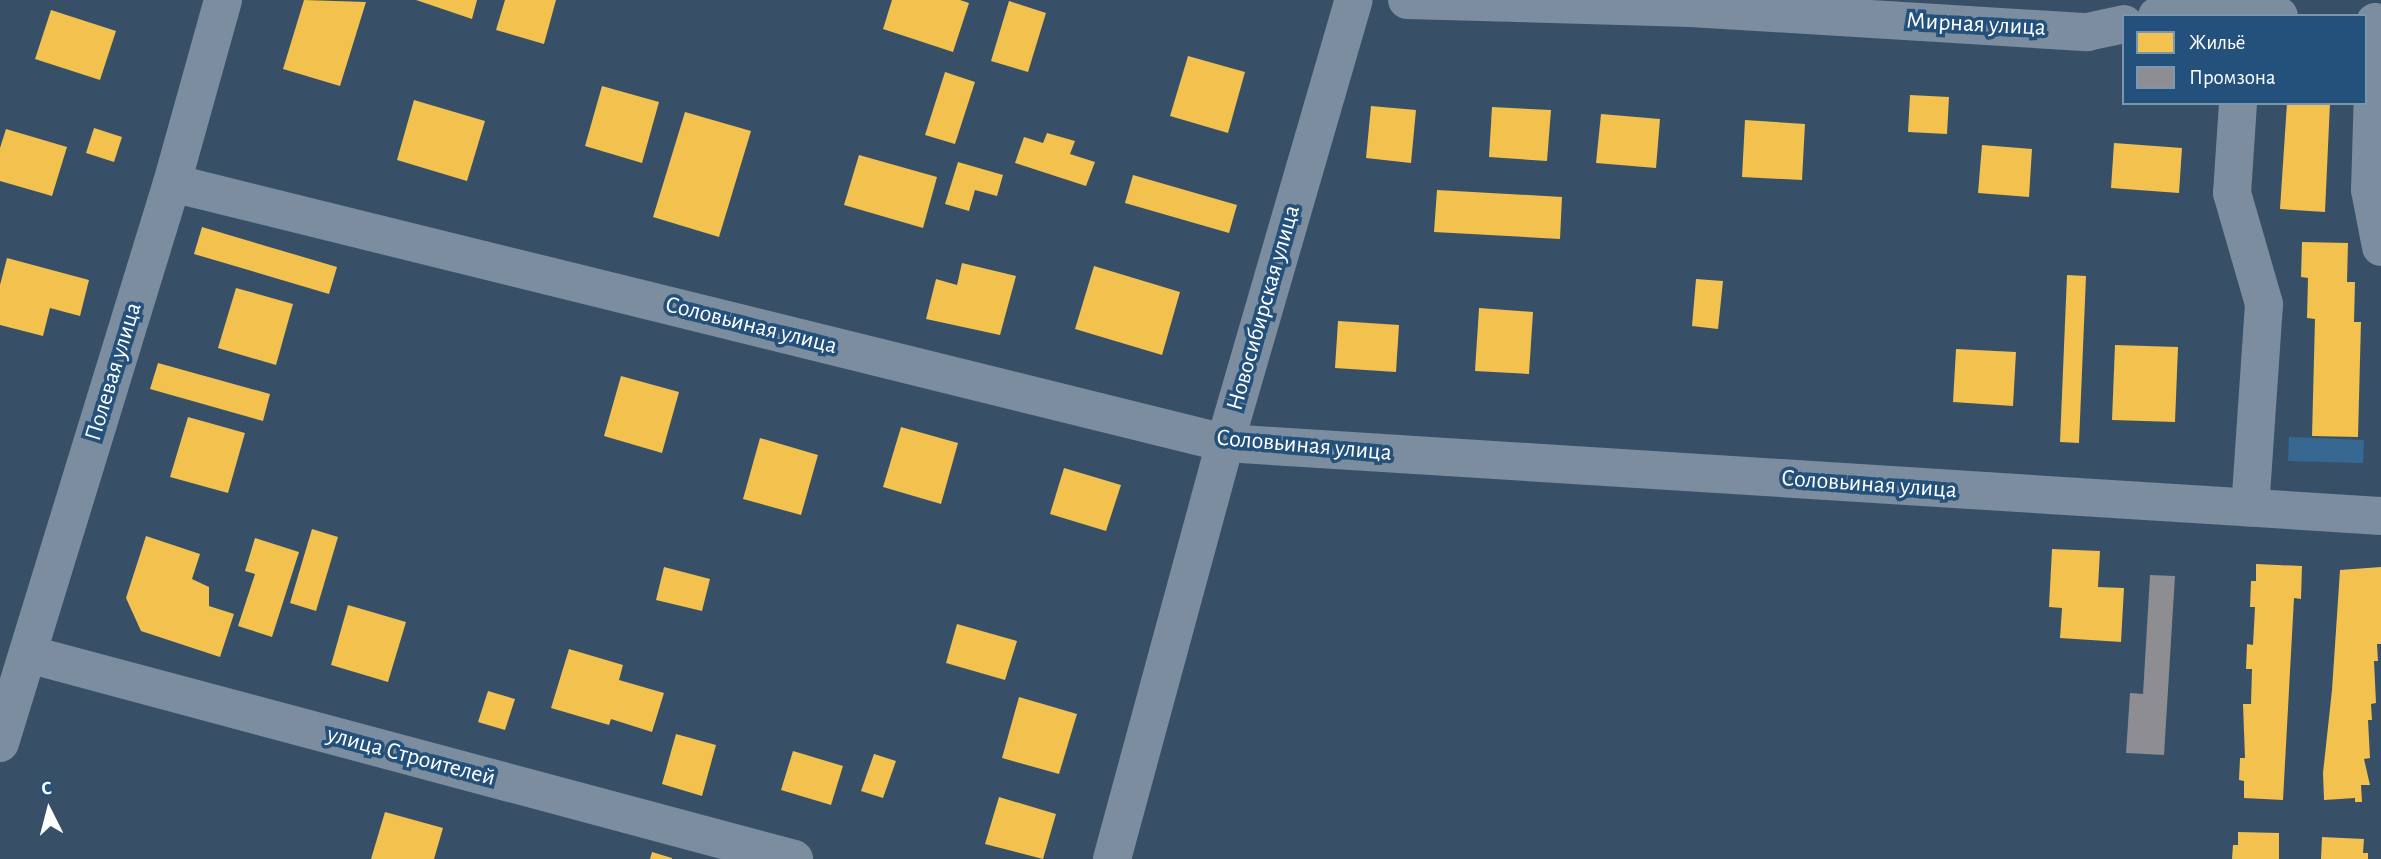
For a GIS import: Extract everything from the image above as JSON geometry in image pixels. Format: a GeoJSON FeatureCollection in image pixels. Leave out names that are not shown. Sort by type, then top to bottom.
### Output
{"type":"FeatureCollection","features":[{"type":"Feature","properties":{"kind":"street","name":"Полевая улица"},"geometry":{"type":"LineString","coordinates":[[0,743],[172,183],[223,0]]}},
{"type":"Feature","properties":{"kind":"street","name":"Новосибирская улица"},"geometry":{"type":"LineString","coordinates":[[1112,859],[1225,443],[1354,0]]}},
{"type":"Feature","properties":{"kind":"street","name":"Мирная улица"},"geometry":{"type":"LineString","coordinates":[[1407,0],[1692,8],[2087,32],[2122,24]]}},
{"type":"Feature","properties":{"kind":"street"},"geometry":{"type":"LineString","coordinates":[[2062,0],[2087,32]]}},
{"type":"Feature","properties":{"kind":"street"},"geometry":{"type":"LineString","coordinates":[[2171,14],[2198,10],[2244,14]]}},
{"type":"Feature","properties":{"kind":"street"},"geometry":{"type":"LineString","coordinates":[[2374,22],[2370,190],[2381,247]]}},
{"type":"Feature","properties":{"kind":"street"},"geometry":{"type":"LineString","coordinates":[[2238,105],[2232,193],[2264,304],[2250,508]]}},
{"type":"Feature","properties":{"kind":"street","name":"Соловьиная улица"},"geometry":{"type":"LineString","coordinates":[[172,183],[1225,443],[2381,516]]}},
{"type":"Feature","properties":{"kind":"street","name":"улица Строителей"},"geometry":{"type":"LineString","coordinates":[[28,654],[794,859]]}},
{"type":"Feature","properties":{"kind":"shaded area"},"geometry":{"type":"Polygon","coordinates":[[[2289,437],[2364,440],[2363,463],[2288,461],[2289,437]]]}},
{"type":"Feature","properties":{"kind":"building: Жильё"},"geometry":{"type":"Polygon","coordinates":[[[304,0],[366,2],[340,86],[283,69],[304,0]]]}},
{"type":"Feature","properties":{"kind":"building: Жильё"},"geometry":{"type":"Polygon","coordinates":[[[416,0],[477,0],[472,19],[416,0]]]}},
{"type":"Feature","properties":{"kind":"building: Жильё"},"geometry":{"type":"Polygon","coordinates":[[[505,0],[556,0],[544,44],[496,30],[505,0]]]}},
{"type":"Feature","properties":{"kind":"building: Жильё"},"geometry":{"type":"Polygon","coordinates":[[[892,0],[960,0],[969,3],[953,52],[883,29],[892,0]]]}},
{"type":"Feature","properties":{"kind":"building: Жильё"},"geometry":{"type":"Polygon","coordinates":[[[1009,1],[1046,13],[1028,72],[991,61],[1009,1]]]}},
{"type":"Feature","properties":{"kind":"building: Жильё"},"geometry":{"type":"Polygon","coordinates":[[[51,10],[116,31],[100,80],[35,59],[51,10]]]}},
{"type":"Feature","properties":{"kind":"building: Жильё"},"geometry":{"type":"Polygon","coordinates":[[[1188,56],[1245,72],[1228,133],[1170,116],[1188,56]]]}},
{"type":"Feature","properties":{"kind":"building: Жильё"},"geometry":{"type":"Polygon","coordinates":[[[945,72],[975,82],[955,144],[925,135],[945,72]]]}},
{"type":"Feature","properties":{"kind":"building: Жильё"},"geometry":{"type":"Polygon","coordinates":[[[602,86],[659,102],[642,163],[585,146],[602,86]]]}},
{"type":"Feature","properties":{"kind":"building: Жильё"},"geometry":{"type":"Polygon","coordinates":[[[1910,95],[1949,97],[1947,134],[1908,132],[1910,95]]]}},
{"type":"Feature","properties":{"kind":"building: Жильё"},"geometry":{"type":"Polygon","coordinates":[[[414,100],[485,121],[467,181],[397,160],[414,100]]]}},
{"type":"Feature","properties":{"kind":"building: Жильё"},"geometry":{"type":"Polygon","coordinates":[[[2287,105],[2330,105],[2325,212],[2280,209],[2287,105]]]}},
{"type":"Feature","properties":{"kind":"building: Жильё"},"geometry":{"type":"Polygon","coordinates":[[[1371,106],[1416,110],[1411,163],[1366,158],[1371,106]]]}},
{"type":"Feature","properties":{"kind":"building: Жильё"},"geometry":{"type":"Polygon","coordinates":[[[1492,107],[1551,110],[1547,161],[1489,157],[1492,107]]]}},
{"type":"Feature","properties":{"kind":"building: Жильё"},"geometry":{"type":"Polygon","coordinates":[[[685,112],[751,131],[719,237],[653,217],[685,112]]]}},
{"type":"Feature","properties":{"kind":"building: Жильё"},"geometry":{"type":"Polygon","coordinates":[[[1601,114],[1660,119],[1656,168],[1596,163],[1601,114]]]}},
{"type":"Feature","properties":{"kind":"building: Жильё"},"geometry":{"type":"Polygon","coordinates":[[[1745,120],[1805,124],[1802,180],[1742,177],[1745,120]]]}},
{"type":"Feature","properties":{"kind":"building: Жильё"},"geometry":{"type":"Polygon","coordinates":[[[94,128],[122,137],[114,162],[86,153],[94,128]]]}},
{"type":"Feature","properties":{"kind":"building: Жильё"},"geometry":{"type":"Polygon","coordinates":[[[6,129],[67,147],[52,196],[0,181],[0,148],[6,129]]]}},
{"type":"Feature","properties":{"kind":"building: Жильё"},"geometry":{"type":"Polygon","coordinates":[[[1047,133],[1075,141],[1070,154],[1095,162],[1086,186],[1015,163],[1024,137],[1043,143],[1047,133]]]}},
{"type":"Feature","properties":{"kind":"building: Жильё"},"geometry":{"type":"Polygon","coordinates":[[[2114,143],[2182,148],[2179,193],[2111,188],[2114,143]]]}},
{"type":"Feature","properties":{"kind":"building: Жильё"},"geometry":{"type":"Polygon","coordinates":[[[1982,145],[2032,149],[2029,197],[1978,193],[1982,145]]]}},
{"type":"Feature","properties":{"kind":"building: Жильё"},"geometry":{"type":"Polygon","coordinates":[[[859,155],[937,177],[923,228],[844,205],[859,155]]]}},
{"type":"Feature","properties":{"kind":"building: Жильё"},"geometry":{"type":"Polygon","coordinates":[[[958,162],[1003,175],[997,196],[975,190],[969,211],[945,204],[958,162]]]}},
{"type":"Feature","properties":{"kind":"building: Жильё"},"geometry":{"type":"Polygon","coordinates":[[[1133,175],[1237,205],[1229,233],[1125,203],[1133,175]]]}},
{"type":"Feature","properties":{"kind":"building: Жильё"},"geometry":{"type":"Polygon","coordinates":[[[1437,190],[1562,197],[1560,239],[1434,232],[1437,190]]]}},
{"type":"Feature","properties":{"kind":"building: Жильё"},"geometry":{"type":"Polygon","coordinates":[[[202,227],[337,267],[329,294],[194,254],[202,227]]]}},
{"type":"Feature","properties":{"kind":"building: Жильё"},"geometry":{"type":"Polygon","coordinates":[[[2302,242],[2348,243],[2347,282],[2355,282],[2354,322],[2361,322],[2358,437],[2312,436],[2315,319],[2307,318],[2308,278],[2301,277],[2302,242]]]}},
{"type":"Feature","properties":{"kind":"building: Жильё"},"geometry":{"type":"Polygon","coordinates":[[[7,258],[89,280],[80,316],[50,308],[43,336],[0,325],[0,285],[7,258]]]}},
{"type":"Feature","properties":{"kind":"building: Жильё"},"geometry":{"type":"Polygon","coordinates":[[[962,263],[1016,276],[1000,335],[926,319],[936,279],[957,285],[962,263]]]}},
{"type":"Feature","properties":{"kind":"building: Жильё"},"geometry":{"type":"Polygon","coordinates":[[[1094,266],[1180,292],[1162,355],[1075,329],[1094,266]]]}},
{"type":"Feature","properties":{"kind":"building: Жильё"},"geometry":{"type":"Polygon","coordinates":[[[2067,275],[2086,276],[2079,443],[2060,442],[2067,275]]]}},
{"type":"Feature","properties":{"kind":"building: Жильё"},"geometry":{"type":"Polygon","coordinates":[[[1696,279],[1723,281],[1718,329],[1692,326],[1696,279]]]}},
{"type":"Feature","properties":{"kind":"building: Жильё"},"geometry":{"type":"Polygon","coordinates":[[[236,288],[293,304],[276,365],[218,348],[236,288]]]}},
{"type":"Feature","properties":{"kind":"building: Жильё"},"geometry":{"type":"Polygon","coordinates":[[[1479,308],[1533,312],[1529,374],[1475,371],[1479,308]]]}},
{"type":"Feature","properties":{"kind":"building: Жильё"},"geometry":{"type":"Polygon","coordinates":[[[1338,321],[1399,325],[1396,372],[1335,368],[1338,321]]]}},
{"type":"Feature","properties":{"kind":"building: Жильё"},"geometry":{"type":"Polygon","coordinates":[[[2115,345],[2178,347],[2175,422],[2112,420],[2115,345]]]}},
{"type":"Feature","properties":{"kind":"building: Жильё"},"geometry":{"type":"Polygon","coordinates":[[[1956,349],[2016,352],[2013,406],[1953,402],[1956,349]]]}},
{"type":"Feature","properties":{"kind":"building: Жильё"},"geometry":{"type":"Polygon","coordinates":[[[158,363],[270,394],[263,421],[150,389],[158,363]]]}},
{"type":"Feature","properties":{"kind":"building: Жильё"},"geometry":{"type":"Polygon","coordinates":[[[621,376],[679,392],[662,453],[604,436],[621,376]]]}},
{"type":"Feature","properties":{"kind":"building: Жильё"},"geometry":{"type":"Polygon","coordinates":[[[188,417],[245,433],[228,493],[170,477],[188,417]]]}},
{"type":"Feature","properties":{"kind":"building: Жильё"},"geometry":{"type":"Polygon","coordinates":[[[901,427],[958,443],[941,504],[883,487],[901,427]]]}},
{"type":"Feature","properties":{"kind":"building: Жильё"},"geometry":{"type":"Polygon","coordinates":[[[760,438],[818,455],[801,515],[743,499],[760,438]]]}},
{"type":"Feature","properties":{"kind":"building: Жильё"},"geometry":{"type":"Polygon","coordinates":[[[1064,468],[1121,485],[1106,531],[1050,514],[1064,468]]]}},
{"type":"Feature","properties":{"kind":"building: Жильё"},"geometry":{"type":"Polygon","coordinates":[[[312,529],[338,537],[316,611],[290,603],[312,529]]]}},
{"type":"Feature","properties":{"kind":"building: Жильё"},"geometry":{"type":"Polygon","coordinates":[[[146,536],[200,554],[192,579],[209,587],[209,606],[234,614],[220,657],[141,631],[126,598],[146,536]]]}},
{"type":"Feature","properties":{"kind":"building: Жильё"},"geometry":{"type":"Polygon","coordinates":[[[255,538],[299,552],[272,637],[238,626],[255,574],[245,571],[255,538]]]}},
{"type":"Feature","properties":{"kind":"building: Жильё"},"geometry":{"type":"Polygon","coordinates":[[[2052,549],[2100,551],[2098,587],[2124,588],[2121,642],[2060,638],[2062,608],[2049,607],[2052,549]]]}},
{"type":"Feature","properties":{"kind":"building: Жильё"},"geometry":{"type":"Polygon","coordinates":[[[2256,564],[2302,566],[2301,599],[2294,598],[2283,800],[2244,798],[2244,781],[2239,780],[2240,758],[2245,758],[2243,704],[2251,704],[2252,669],[2246,669],[2247,644],[2253,645],[2255,607],[2250,607],[2251,581],[2256,581],[2256,564]]]}},
{"type":"Feature","properties":{"kind":"building: Жильё"},"geometry":{"type":"Polygon","coordinates":[[[664,567],[710,579],[702,611],[656,600],[664,567]]]}},
{"type":"Feature","properties":{"kind":"building: Жильё"},"geometry":{"type":"Polygon","coordinates":[[[2381,567],[2381,644],[2377,644],[2378,661],[2374,661],[2376,703],[2371,704],[2372,720],[2368,720],[2370,758],[2364,759],[2370,785],[2361,785],[2362,802],[2355,802],[2355,798],[2324,800],[2323,773],[2340,570],[2381,567]]]}},
{"type":"Feature","properties":{"kind":"building: Жильё"},"geometry":{"type":"Polygon","coordinates":[[[348,605],[406,622],[388,682],[331,665],[348,605]]]}},
{"type":"Feature","properties":{"kind":"building: Жильё"},"geometry":{"type":"Polygon","coordinates":[[[957,624],[1017,641],[1005,680],[946,663],[957,624]]]}},
{"type":"Feature","properties":{"kind":"building: Жильё"},"geometry":{"type":"Polygon","coordinates":[[[569,649],[623,665],[619,680],[664,693],[652,732],[611,719],[609,725],[551,708],[569,649]]]}},
{"type":"Feature","properties":{"kind":"building: Жильё"},"geometry":{"type":"Polygon","coordinates":[[[488,691],[515,699],[505,730],[478,722],[488,691]]]}},
{"type":"Feature","properties":{"kind":"building: Жильё"},"geometry":{"type":"Polygon","coordinates":[[[1019,697],[1077,714],[1059,774],[1002,758],[1019,697]]]}},
{"type":"Feature","properties":{"kind":"building: Жильё"},"geometry":{"type":"Polygon","coordinates":[[[676,734],[716,745],[702,796],[662,784],[676,734]]]}},
{"type":"Feature","properties":{"kind":"building: Жильё"},"geometry":{"type":"Polygon","coordinates":[[[793,751],[843,766],[831,805],[781,790],[793,751]]]}},
{"type":"Feature","properties":{"kind":"building: Жильё"},"geometry":{"type":"Polygon","coordinates":[[[874,754],[896,761],[883,798],[861,791],[874,754]]]}},
{"type":"Feature","properties":{"kind":"building: Жильё"},"geometry":{"type":"Polygon","coordinates":[[[999,797],[1056,814],[1043,859],[985,844],[999,797]]]}},
{"type":"Feature","properties":{"kind":"building: Жильё"},"geometry":{"type":"Polygon","coordinates":[[[385,812],[443,828],[434,859],[371,859],[385,812]]]}},
{"type":"Feature","properties":{"kind":"building: Жильё"},"geometry":{"type":"Polygon","coordinates":[[[2238,832],[2279,833],[2279,859],[2232,859],[2233,845],[2238,845],[2238,832]]]}},
{"type":"Feature","properties":{"kind":"building: Жильё"},"geometry":{"type":"Polygon","coordinates":[[[2322,837],[2364,839],[2363,853],[2368,853],[2368,859],[2321,859],[2322,837]]]}},
{"type":"Feature","properties":{"kind":"building: Жильё"},"geometry":{"type":"Polygon","coordinates":[[[652,852],[672,858],[672,859],[650,859],[652,852]]]}},
{"type":"Feature","properties":{"kind":"building: Промзона"},"geometry":{"type":"Polygon","coordinates":[[[2150,575],[2175,576],[2164,755],[2126,753],[2130,693],[2143,694],[2150,575]]]}}]}
